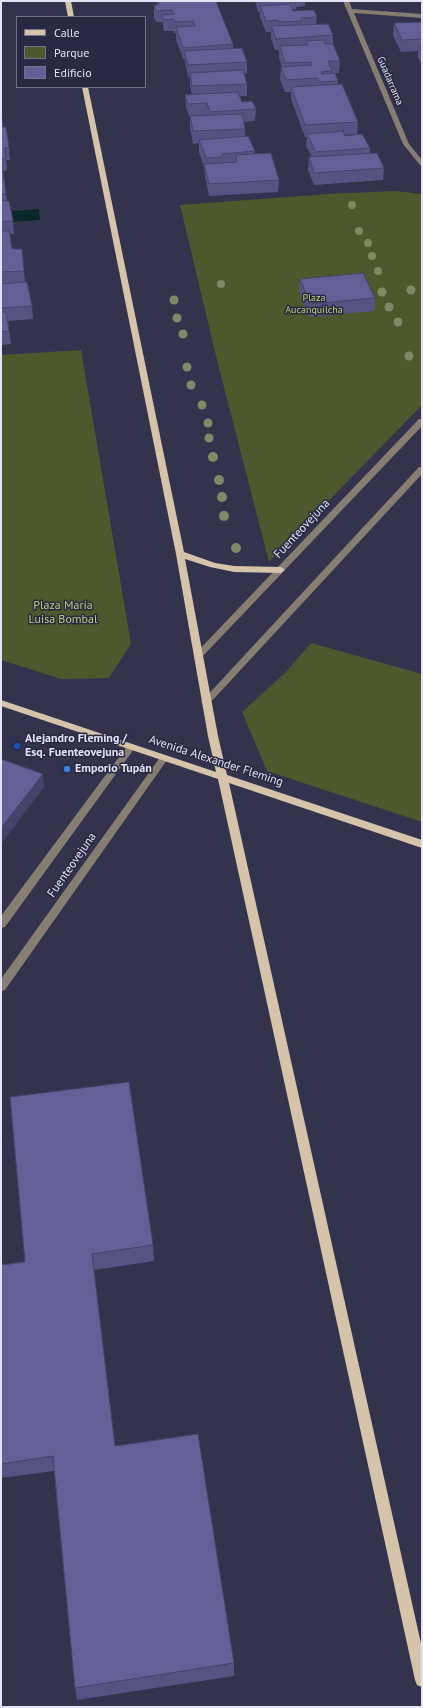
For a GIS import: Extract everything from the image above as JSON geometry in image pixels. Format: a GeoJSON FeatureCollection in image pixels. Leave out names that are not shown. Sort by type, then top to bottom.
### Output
{"type":"FeatureCollection","features":[{"type":"Feature","properties":{"kind":"main road"},"geometry":{"type":"LineString","coordinates":[[68,1],[71,16]]}},
{"type":"Feature","properties":{"kind":"main road"},"geometry":{"type":"LineString","coordinates":[[85,88],[180,554],[199,655],[206,702],[422,1680]]}},
{"type":"Feature","properties":{"kind":"main road"},"geometry":{"type":"LineString","coordinates":[[180,554],[214,565],[234,569],[281,570]]}},
{"type":"Feature","properties":{"kind":"main road","name":"Avenida Alexander Fleming"},"geometry":{"type":"LineString","coordinates":[[1,703],[422,844]]}},
{"type":"Feature","properties":{"kind":"street","name":"Guadarrama"},"geometry":{"type":"LineString","coordinates":[[346,1],[406,144],[422,164]]}},
{"type":"Feature","properties":{"kind":"street"},"geometry":{"type":"LineString","coordinates":[[351,11],[422,16]]}},
{"type":"Feature","properties":{"kind":"street","name":"Fuenteovejuna"},"geometry":{"type":"LineString","coordinates":[[199,655],[422,421]]}},
{"type":"Feature","properties":{"kind":"street"},"geometry":{"type":"LineString","coordinates":[[206,702],[422,470]]}},
{"type":"Feature","properties":{"kind":"street","name":"Fuenteovejuna"},"geometry":{"type":"LineString","coordinates":[[1,924],[131,747]]}},
{"type":"Feature","properties":{"kind":"street","name":"Fuenteovejuna"},"geometry":{"type":"LineString","coordinates":[[1,987],[164,758]]}},
{"type":"Feature","properties":{"kind":"green space","name":"Plaza Aucanquilcha"},"geometry":{"type":"Polygon","coordinates":[[[396,191],[422,194],[422,405],[269,562],[217,360],[180,205],[329,194],[396,191]]]}},
{"type":"Feature","properties":{"kind":"green space","name":"Plaza María Luisa Bombal"},"geometry":{"type":"Polygon","coordinates":[[[81,350],[131,644],[109,678],[61,679],[1,660],[1,355],[81,350]]]}},
{"type":"Feature","properties":{"kind":"green space"},"geometry":{"type":"Polygon","coordinates":[[[311,643],[422,674],[422,822],[267,771],[242,712],[286,672],[311,643]]]}},
{"type":"Feature","properties":{"kind":"shaded area"},"geometry":{"type":"Polygon","coordinates":[[[39,209],[40,220],[13,222],[12,211],[39,209]]]}},
{"type":"Feature","properties":{"kind":"building"},"geometry":{"type":"Polygon","coordinates":[[[158,1],[216,1],[233,44],[183,48],[176,27],[195,26],[193,21],[175,22],[174,19],[164,20],[162,15],[174,14],[172,10],[156,11],[154,5],[159,5],[158,1]]]}},
{"type":"Feature","properties":{"kind":"building"},"geometry":{"type":"Polygon","coordinates":[[[290,4],[293,11],[314,10],[317,17],[301,18],[302,21],[266,21],[260,6],[290,4]]]}},
{"type":"Feature","properties":{"kind":"building"},"geometry":{"type":"Polygon","coordinates":[[[422,22],[422,39],[402,40],[394,23],[422,22]]]}},
{"type":"Feature","properties":{"kind":"building"},"geometry":{"type":"Polygon","coordinates":[[[328,24],[333,35],[276,39],[271,26],[328,24]]]}},
{"type":"Feature","properties":{"kind":"building"},"geometry":{"type":"Polygon","coordinates":[[[324,40],[325,44],[333,44],[340,61],[328,61],[332,71],[321,72],[322,74],[335,73],[338,81],[320,82],[318,78],[286,80],[281,67],[312,65],[311,62],[285,63],[280,46],[308,45],[306,41],[324,40]]]}},
{"type":"Feature","properties":{"kind":"building"},"geometry":{"type":"Polygon","coordinates":[[[419,46],[422,46],[422,53],[419,46]]]}},
{"type":"Feature","properties":{"kind":"building"},"geometry":{"type":"Polygon","coordinates":[[[242,48],[247,62],[188,65],[184,51],[242,48]]]}},
{"type":"Feature","properties":{"kind":"building"},"geometry":{"type":"Polygon","coordinates":[[[243,70],[247,84],[192,86],[190,73],[243,70]]]}},
{"type":"Feature","properties":{"kind":"building"},"geometry":{"type":"Polygon","coordinates":[[[342,84],[358,122],[305,125],[291,87],[342,84]]]}},
{"type":"Feature","properties":{"kind":"building"},"geometry":{"type":"Polygon","coordinates":[[[238,92],[242,102],[252,101],[256,109],[210,112],[207,103],[188,104],[185,95],[238,92]]]}},
{"type":"Feature","properties":{"kind":"building"},"geometry":{"type":"Polygon","coordinates":[[[242,114],[245,129],[193,131],[190,116],[242,114]]]}},
{"type":"Feature","properties":{"kind":"building"},"geometry":{"type":"Polygon","coordinates":[[[1,127],[6,127],[9,148],[4,148],[6,158],[1,159],[1,127]]]}},
{"type":"Feature","properties":{"kind":"building"},"geometry":{"type":"Polygon","coordinates":[[[343,131],[345,136],[362,134],[370,148],[316,152],[307,134],[343,131]]]}},
{"type":"Feature","properties":{"kind":"building"},"geometry":{"type":"Polygon","coordinates":[[[248,136],[255,151],[222,154],[223,157],[206,158],[199,140],[248,136]]]}},
{"type":"Feature","properties":{"kind":"building"},"geometry":{"type":"Polygon","coordinates":[[[271,153],[279,180],[209,184],[204,164],[237,162],[236,155],[271,153]]]}},
{"type":"Feature","properties":{"kind":"building"},"geometry":{"type":"Polygon","coordinates":[[[377,153],[384,168],[314,173],[309,157],[377,153]]]}},
{"type":"Feature","properties":{"kind":"building"},"geometry":{"type":"Polygon","coordinates":[[[1,171],[3,171],[6,194],[1,194],[1,171]]]}},
{"type":"Feature","properties":{"kind":"building"},"geometry":{"type":"Polygon","coordinates":[[[1,201],[9,201],[13,221],[1,222],[1,201]]]}},
{"type":"Feature","properties":{"kind":"building"},"geometry":{"type":"Polygon","coordinates":[[[1,231],[9,231],[12,249],[22,249],[24,271],[1,272],[1,231]]]}},
{"type":"Feature","properties":{"kind":"building"},"geometry":{"type":"Polygon","coordinates":[[[363,273],[375,298],[310,304],[300,279],[363,273]]]}},
{"type":"Feature","properties":{"kind":"building"},"geometry":{"type":"Polygon","coordinates":[[[27,282],[32,306],[1,308],[1,284],[27,282]]]}},
{"type":"Feature","properties":{"kind":"building"},"geometry":{"type":"Polygon","coordinates":[[[1,312],[6,312],[9,331],[1,332],[1,312]]]}},
{"type":"Feature","properties":{"kind":"building"},"geometry":{"type":"Polygon","coordinates":[[[1,759],[43,774],[1,828],[1,759]]]}},
{"type":"Feature","properties":{"kind":"building"},"geometry":{"type":"Polygon","coordinates":[[[129,1082],[153,1245],[92,1254],[115,1446],[198,1434],[234,1663],[75,1688],[53,1456],[1,1464],[1,1265],[25,1262],[10,1097],[129,1082]]]}},
{"type":"Feature","properties":{"kind":"place","name":"Alejandro Fleming / Esq. Fuenteovejuna"},"geometry":{"type":"Point","coordinates":[17,746]}},
{"type":"Feature","properties":{"kind":"place","name":"Emporio Tupán"},"geometry":{"type":"Point","coordinates":[67,769]}}]}
